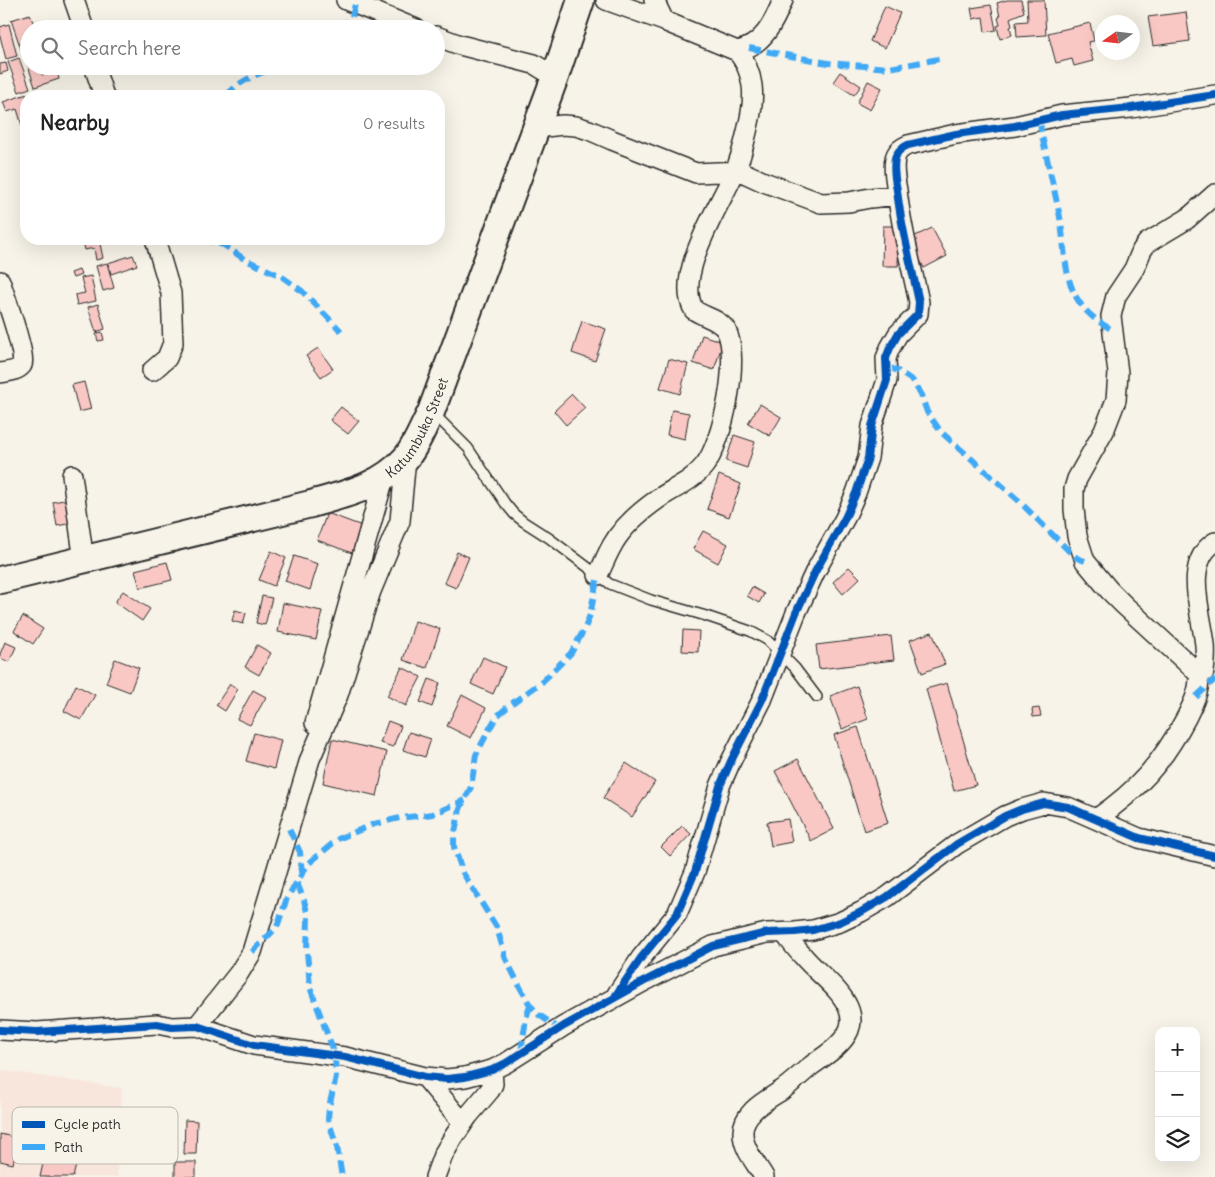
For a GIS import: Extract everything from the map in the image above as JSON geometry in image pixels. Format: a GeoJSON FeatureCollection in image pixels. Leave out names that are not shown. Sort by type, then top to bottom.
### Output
{"type":"FeatureCollection","features":[{"type":"Feature","properties":{"kind":"main road","name":"Katumbuka Street"},"geometry":{"type":"LineString","coordinates":[[0,580],[311,504],[361,489],[384,478],[406,458],[431,412],[555,77],[580,0]]}},
{"type":"Feature","properties":{"kind":"street"},"geometry":{"type":"LineString","coordinates":[[74,0],[81,20]]}},
{"type":"Feature","properties":{"kind":"street"},"geometry":{"type":"LineString","coordinates":[[346,0],[394,20]]}},
{"type":"Feature","properties":{"kind":"street"},"geometry":{"type":"LineString","coordinates":[[598,576],[613,544],[626,526],[652,504],[699,471],[710,458],[719,439],[730,382],[731,355],[729,340],[724,328],[712,319],[694,310],[690,300],[690,287],[693,264],[700,240],[719,207],[736,171],[743,149],[753,94],[750,74],[745,62],[737,51],[606,0]]}},
{"type":"Feature","properties":{"kind":"street"},"geometry":{"type":"LineString","coordinates":[[654,0],[664,21]]}},
{"type":"Feature","properties":{"kind":"street"},"geometry":{"type":"LineString","coordinates":[[737,51],[756,44],[764,35],[783,0]]}},
{"type":"Feature","properties":{"kind":"street"},"geometry":{"type":"LineString","coordinates":[[445,39],[534,64],[555,77]]}},
{"type":"Feature","properties":{"kind":"street"},"geometry":{"type":"LineString","coordinates":[[97,75],[102,90]]}},
{"type":"Feature","properties":{"kind":"street"},"geometry":{"type":"LineString","coordinates":[[613,998],[677,914],[695,872],[720,786],[762,700],[811,580],[848,512],[860,484],[868,458],[872,426],[887,380],[888,370],[886,361],[890,348],[898,334],[918,314],[918,302],[901,224],[897,195],[894,159],[899,151],[908,145],[1000,126],[1015,126],[1062,116],[1215,95]]}},
{"type":"Feature","properties":{"kind":"street"},"geometry":{"type":"LineString","coordinates":[[536,128],[563,125],[588,130],[696,173],[736,171],[820,203],[848,202],[897,195]]}},
{"type":"Feature","properties":{"kind":"street"},"geometry":{"type":"LineString","coordinates":[[1096,819],[1120,802],[1155,768],[1173,741],[1200,685],[1199,674],[1124,605],[1085,561],[1077,536],[1074,489],[1077,479],[1104,431],[1116,400],[1118,373],[1111,316],[1116,296],[1134,269],[1147,243],[1187,219],[1215,194]]}},
{"type":"Feature","properties":{"kind":"street"},"geometry":{"type":"LineString","coordinates":[[152,371],[167,358],[172,343],[171,293],[157,245]]}},
{"type":"Feature","properties":{"kind":"street"},"geometry":{"type":"LineString","coordinates":[[0,281],[21,348],[23,363],[18,368],[0,373]]}},
{"type":"Feature","properties":{"kind":"street"},"geometry":{"type":"LineString","coordinates":[[197,1026],[240,972],[252,952],[310,759],[338,695],[371,591],[400,522],[406,458]]}},
{"type":"Feature","properties":{"kind":"street"},"geometry":{"type":"LineString","coordinates":[[72,475],[84,561]]}},
{"type":"Feature","properties":{"kind":"street"},"geometry":{"type":"LineString","coordinates":[[197,1026],[251,950],[384,478]]}},
{"type":"Feature","properties":{"kind":"street"},"geometry":{"type":"LineString","coordinates":[[1199,674],[1204,672],[1205,646],[1196,580],[1200,561],[1204,553],[1215,542]]}},
{"type":"Feature","properties":{"kind":"street"},"geometry":{"type":"LineString","coordinates":[[0,1030],[37,1032],[157,1024],[197,1026],[254,1045],[344,1057],[425,1077],[447,1079],[465,1077],[492,1070],[506,1063],[564,1026],[613,998],[713,946],[767,933],[813,930],[840,922],[861,912],[887,897],[957,844],[1005,816],[1022,809],[1048,803],[1068,808],[1138,838],[1215,856]]}},
{"type":"Feature","properties":{"kind":"street"},"geometry":{"type":"LineString","coordinates":[[764,1177],[744,1142],[742,1132],[748,1117],[756,1107],[782,1090],[826,1055],[844,1037],[851,1025],[849,1008],[835,988],[803,956],[784,932]]}},
{"type":"Feature","properties":{"kind":"street"},"geometry":{"type":"LineString","coordinates":[[435,1177],[443,1154],[463,1123],[490,1090],[493,1084],[492,1070]]}},
{"type":"Feature","properties":{"kind":"street"},"geometry":{"type":"LineString","coordinates":[[425,1077],[463,1123]]}},
{"type":"Feature","properties":{"kind":"lane"},"geometry":{"type":"LineString","coordinates":[[431,412],[468,448],[514,514],[598,576],[624,590],[750,631],[766,640],[780,652],[818,697]]}},
{"type":"Feature","properties":{"kind":"shaded area"},"geometry":{"type":"Polygon","coordinates":[[[0,1070],[122,1088],[121,1107],[12,1107],[12,1164],[118,1164],[117,1177],[0,1177],[0,1070]]]}},
{"type":"Feature","properties":{"kind":"building"},"geometry":{"type":"Polygon","coordinates":[[[1007,0],[1021,0],[1024,12],[1010,18],[1012,35],[1000,39],[997,26],[1000,25],[998,18],[1000,17],[997,3],[1007,0]]]}},
{"type":"Feature","properties":{"kind":"building"},"geometry":{"type":"Polygon","coordinates":[[[1027,0],[1044,0],[1046,35],[1017,37],[1016,22],[1028,21],[1027,0]]]}},
{"type":"Feature","properties":{"kind":"building"},"geometry":{"type":"Polygon","coordinates":[[[991,5],[996,30],[985,32],[983,17],[973,19],[971,8],[991,5]]]}},
{"type":"Feature","properties":{"kind":"building"},"geometry":{"type":"Polygon","coordinates":[[[885,6],[900,13],[885,48],[870,41],[885,6]]]}},
{"type":"Feature","properties":{"kind":"building"},"geometry":{"type":"Polygon","coordinates":[[[1186,12],[1190,41],[1153,46],[1148,17],[1186,12]]]}},
{"type":"Feature","properties":{"kind":"building"},"geometry":{"type":"Polygon","coordinates":[[[30,14],[32,20],[20,20],[20,46],[11,20],[30,14]]]}},
{"type":"Feature","properties":{"kind":"building"},"geometry":{"type":"Polygon","coordinates":[[[1090,23],[1094,41],[1088,42],[1093,61],[1074,66],[1072,59],[1056,63],[1048,33],[1090,23]]]}},
{"type":"Feature","properties":{"kind":"building"},"geometry":{"type":"Polygon","coordinates":[[[9,24],[17,56],[6,59],[0,36],[0,27],[9,24]]]}},
{"type":"Feature","properties":{"kind":"building"},"geometry":{"type":"Polygon","coordinates":[[[19,58],[20,75],[25,75],[30,88],[20,90],[19,92],[8,62],[19,58]]]}},
{"type":"Feature","properties":{"kind":"building"},"geometry":{"type":"Polygon","coordinates":[[[6,63],[8,71],[0,74],[0,64],[6,63]]]}},
{"type":"Feature","properties":{"kind":"building"},"geometry":{"type":"Polygon","coordinates":[[[840,72],[861,86],[854,95],[833,82],[840,72]]]}},
{"type":"Feature","properties":{"kind":"building"},"geometry":{"type":"Polygon","coordinates":[[[31,75],[58,75],[59,79],[35,87],[31,75]]]}},
{"type":"Feature","properties":{"kind":"building"},"geometry":{"type":"Polygon","coordinates":[[[868,81],[882,88],[870,110],[857,103],[868,81]]]}},
{"type":"Feature","properties":{"kind":"building"},"geometry":{"type":"Polygon","coordinates":[[[20,96],[20,119],[17,109],[7,112],[3,102],[20,96]]]}},
{"type":"Feature","properties":{"kind":"building"},"geometry":{"type":"Polygon","coordinates":[[[883,226],[899,226],[898,266],[882,266],[883,226]]]}},
{"type":"Feature","properties":{"kind":"building"},"geometry":{"type":"Polygon","coordinates":[[[932,228],[947,256],[924,268],[909,239],[932,228]]]}},
{"type":"Feature","properties":{"kind":"building"},"geometry":{"type":"Polygon","coordinates":[[[84,245],[100,245],[103,258],[96,260],[94,248],[85,250],[84,245]]]}},
{"type":"Feature","properties":{"kind":"building"},"geometry":{"type":"Polygon","coordinates":[[[133,255],[137,265],[111,274],[108,263],[133,255]]]}},
{"type":"Feature","properties":{"kind":"building"},"geometry":{"type":"Polygon","coordinates":[[[107,263],[114,288],[103,291],[96,266],[107,263]]]}},
{"type":"Feature","properties":{"kind":"building"},"geometry":{"type":"Polygon","coordinates":[[[79,270],[81,275],[73,278],[71,273],[79,270]]]}},
{"type":"Feature","properties":{"kind":"building"},"geometry":{"type":"Polygon","coordinates":[[[91,276],[96,301],[77,305],[75,295],[85,293],[81,278],[91,276]]]}},
{"type":"Feature","properties":{"kind":"building"},"geometry":{"type":"Polygon","coordinates":[[[98,304],[105,329],[96,332],[88,307],[98,304]]]}},
{"type":"Feature","properties":{"kind":"building"},"geometry":{"type":"Polygon","coordinates":[[[582,321],[606,329],[595,361],[572,353],[582,321]]]}},
{"type":"Feature","properties":{"kind":"building"},"geometry":{"type":"Polygon","coordinates":[[[102,332],[104,340],[98,341],[96,334],[102,332]]]}},
{"type":"Feature","properties":{"kind":"building"},"geometry":{"type":"Polygon","coordinates":[[[702,335],[723,342],[714,370],[693,363],[702,335]]]}},
{"type":"Feature","properties":{"kind":"building"},"geometry":{"type":"Polygon","coordinates":[[[318,348],[333,369],[321,377],[306,356],[318,348]]]}},
{"type":"Feature","properties":{"kind":"building"},"geometry":{"type":"Polygon","coordinates":[[[669,359],[688,364],[680,394],[660,388],[669,359]]]}},
{"type":"Feature","properties":{"kind":"building"},"geometry":{"type":"Polygon","coordinates":[[[84,382],[91,409],[79,412],[72,385],[84,382]]]}},
{"type":"Feature","properties":{"kind":"building"},"geometry":{"type":"Polygon","coordinates":[[[572,394],[585,408],[566,425],[554,411],[572,394]]]}},
{"type":"Feature","properties":{"kind":"building"},"geometry":{"type":"Polygon","coordinates":[[[760,404],[781,417],[770,436],[748,423],[760,404]]]}},
{"type":"Feature","properties":{"kind":"building"},"geometry":{"type":"Polygon","coordinates":[[[341,407],[359,421],[348,434],[330,420],[341,407]]]}},
{"type":"Feature","properties":{"kind":"building"},"geometry":{"type":"Polygon","coordinates":[[[672,410],[689,413],[685,439],[667,435],[672,410]]]}},
{"type":"Feature","properties":{"kind":"building"},"geometry":{"type":"Polygon","coordinates":[[[734,435],[755,442],[747,468],[726,461],[734,435]]]}},
{"type":"Feature","properties":{"kind":"building"},"geometry":{"type":"Polygon","coordinates":[[[719,475],[741,484],[729,517],[707,509],[719,475]]]}},
{"type":"Feature","properties":{"kind":"building"},"geometry":{"type":"Polygon","coordinates":[[[69,499],[72,523],[57,526],[53,502],[69,499]]]}},
{"type":"Feature","properties":{"kind":"building"},"geometry":{"type":"Polygon","coordinates":[[[327,513],[362,526],[352,553],[317,540],[327,513]]]}},
{"type":"Feature","properties":{"kind":"building"},"geometry":{"type":"Polygon","coordinates":[[[703,531],[728,544],[718,563],[693,549],[703,531]]]}},
{"type":"Feature","properties":{"kind":"building"},"geometry":{"type":"Polygon","coordinates":[[[271,551],[286,558],[274,586],[259,580],[271,551]]]}},
{"type":"Feature","properties":{"kind":"building"},"geometry":{"type":"Polygon","coordinates":[[[457,552],[469,557],[456,588],[444,583],[457,552]]]}},
{"type":"Feature","properties":{"kind":"building"},"geometry":{"type":"Polygon","coordinates":[[[294,556],[318,564],[310,590],[285,581],[294,556]]]}},
{"type":"Feature","properties":{"kind":"building"},"geometry":{"type":"Polygon","coordinates":[[[167,562],[172,580],[140,588],[135,570],[167,562]]]}},
{"type":"Feature","properties":{"kind":"building"},"geometry":{"type":"Polygon","coordinates":[[[849,567],[860,578],[843,594],[833,582],[849,567]]]}},
{"type":"Feature","properties":{"kind":"building"},"geometry":{"type":"Polygon","coordinates":[[[752,587],[764,594],[759,603],[747,596],[752,587]]]}},
{"type":"Feature","properties":{"kind":"building"},"geometry":{"type":"Polygon","coordinates":[[[123,591],[150,609],[142,621],[115,602],[123,591]]]}},
{"type":"Feature","properties":{"kind":"building"},"geometry":{"type":"Polygon","coordinates":[[[262,596],[272,598],[265,625],[256,623],[262,596]]]}},
{"type":"Feature","properties":{"kind":"building"},"geometry":{"type":"Polygon","coordinates":[[[283,603],[322,611],[316,640],[278,632],[283,603]]]}},
{"type":"Feature","properties":{"kind":"building"},"geometry":{"type":"Polygon","coordinates":[[[235,610],[246,613],[243,624],[232,621],[235,610]]]}},
{"type":"Feature","properties":{"kind":"building"},"geometry":{"type":"Polygon","coordinates":[[[23,616],[43,629],[33,644],[14,631],[23,616]]]}},
{"type":"Feature","properties":{"kind":"building"},"geometry":{"type":"Polygon","coordinates":[[[415,621],[440,629],[427,668],[403,660],[415,621]]]}},
{"type":"Feature","properties":{"kind":"building"},"geometry":{"type":"Polygon","coordinates":[[[683,630],[699,631],[698,652],[682,651],[683,630]]]}},
{"type":"Feature","properties":{"kind":"building"},"geometry":{"type":"Polygon","coordinates":[[[932,632],[945,664],[922,673],[910,640],[932,632]]]}},
{"type":"Feature","properties":{"kind":"building"},"geometry":{"type":"Polygon","coordinates":[[[891,636],[894,660],[819,669],[816,645],[891,636]]]}},
{"type":"Feature","properties":{"kind":"building"},"geometry":{"type":"Polygon","coordinates":[[[5,642],[16,647],[9,662],[0,658],[5,642]]]}},
{"type":"Feature","properties":{"kind":"building"},"geometry":{"type":"Polygon","coordinates":[[[257,645],[271,653],[259,675],[245,667],[257,645]]]}},
{"type":"Feature","properties":{"kind":"building"},"geometry":{"type":"Polygon","coordinates":[[[483,657],[505,667],[493,694],[471,684],[483,657]]]}},
{"type":"Feature","properties":{"kind":"building"},"geometry":{"type":"Polygon","coordinates":[[[115,659],[139,668],[130,692],[106,683],[115,659]]]}},
{"type":"Feature","properties":{"kind":"building"},"geometry":{"type":"Polygon","coordinates":[[[402,667],[421,677],[406,706],[387,696],[402,667]]]}},
{"type":"Feature","properties":{"kind":"building"},"geometry":{"type":"Polygon","coordinates":[[[429,679],[440,683],[432,707],[420,702],[429,679]]]}},
{"type":"Feature","properties":{"kind":"building"},"geometry":{"type":"Polygon","coordinates":[[[947,683],[976,785],[954,791],[926,689],[947,683]]]}},
{"type":"Feature","properties":{"kind":"building"},"geometry":{"type":"Polygon","coordinates":[[[230,684],[238,689],[225,711],[216,705],[230,684]]]}},
{"type":"Feature","properties":{"kind":"building"},"geometry":{"type":"Polygon","coordinates":[[[76,685],[95,695],[81,720],[64,711],[76,685]]]}},
{"type":"Feature","properties":{"kind":"building"},"geometry":{"type":"Polygon","coordinates":[[[857,686],[868,719],[842,729],[830,696],[857,686]]]}},
{"type":"Feature","properties":{"kind":"building"},"geometry":{"type":"Polygon","coordinates":[[[253,690],[266,697],[250,725],[237,719],[253,690]]]}},
{"type":"Feature","properties":{"kind":"building"},"geometry":{"type":"Polygon","coordinates":[[[462,695],[486,708],[471,738],[447,726],[462,695]]]}},
{"type":"Feature","properties":{"kind":"building"},"geometry":{"type":"Polygon","coordinates":[[[1039,708],[1041,716],[1033,717],[1032,709],[1039,708]]]}},
{"type":"Feature","properties":{"kind":"building"},"geometry":{"type":"Polygon","coordinates":[[[388,721],[401,726],[393,747],[380,743],[388,721]]]}},
{"type":"Feature","properties":{"kind":"building"},"geometry":{"type":"Polygon","coordinates":[[[858,727],[888,823],[864,831],[834,735],[858,727]]]}},
{"type":"Feature","properties":{"kind":"building"},"geometry":{"type":"Polygon","coordinates":[[[409,732],[431,739],[425,757],[403,750],[409,732]]]}},
{"type":"Feature","properties":{"kind":"building"},"geometry":{"type":"Polygon","coordinates":[[[254,733],[281,740],[274,769],[246,761],[254,733]]]}},
{"type":"Feature","properties":{"kind":"building"},"geometry":{"type":"Polygon","coordinates":[[[332,739],[387,752],[377,796],[323,783],[332,739]]]}},
{"type":"Feature","properties":{"kind":"building"},"geometry":{"type":"Polygon","coordinates":[[[798,759],[834,829],[811,841],[775,771],[798,759]]]}},
{"type":"Feature","properties":{"kind":"building"},"geometry":{"type":"Polygon","coordinates":[[[626,763],[655,782],[632,817],[603,798],[626,763]]]}},
{"type":"Feature","properties":{"kind":"building"},"geometry":{"type":"Polygon","coordinates":[[[788,819],[792,842],[771,846],[767,822],[788,819]]]}},
{"type":"Feature","properties":{"kind":"building"},"geometry":{"type":"Polygon","coordinates":[[[682,826],[691,834],[670,856],[661,847],[682,826]]]}},
{"type":"Feature","properties":{"kind":"building"},"geometry":{"type":"Polygon","coordinates":[[[185,1120],[197,1121],[196,1154],[184,1154],[185,1120]]]}},
{"type":"Feature","properties":{"kind":"building"},"geometry":{"type":"Polygon","coordinates":[[[0,1134],[12,1137],[12,1164],[0,1161],[0,1134]]]}},
{"type":"Feature","properties":{"kind":"building"},"geometry":{"type":"Polygon","coordinates":[[[178,1162],[196,1162],[196,1177],[175,1177],[175,1164],[178,1164],[178,1162]]]}},
{"type":"Feature","properties":{"kind":"building"},"geometry":{"type":"Polygon","coordinates":[[[43,1164],[76,1164],[73,1177],[40,1177],[43,1164]]]}},
{"type":"Feature","properties":{"kind":"marked path"},"geometry":{"type":"LineString","coordinates":[[349,20],[352,17],[355,4]]}},
{"type":"Feature","properties":{"kind":"marked path"},"geometry":{"type":"LineString","coordinates":[[749,48],[828,63],[889,68],[939,59]]}},
{"type":"Feature","properties":{"kind":"marked path"},"geometry":{"type":"LineString","coordinates":[[232,90],[255,75]]}},
{"type":"Feature","properties":{"kind":"marked path"},"geometry":{"type":"LineString","coordinates":[[1040,120],[1060,217],[1069,280],[1083,307],[1094,318],[1111,329]]}},
{"type":"Feature","properties":{"kind":"marked path"},"geometry":{"type":"LineString","coordinates":[[224,245],[244,259],[281,276],[302,291],[341,331]]}},
{"type":"Feature","properties":{"kind":"marked path"},"geometry":{"type":"LineString","coordinates":[[888,367],[913,381],[921,395],[927,412],[941,432],[1017,499],[1072,554],[1085,561]]}},
{"type":"Feature","properties":{"kind":"marked path"},"geometry":{"type":"LineString","coordinates":[[564,1026],[557,1027],[539,1015],[530,1005],[506,959],[497,928],[463,873],[454,847],[454,837],[460,809],[471,787],[476,755],[490,728],[497,716],[542,682],[571,653],[590,615],[598,575]]}},
{"type":"Feature","properties":{"kind":"marked path"},"geometry":{"type":"LineString","coordinates":[[1196,697],[1215,679]]}},
{"type":"Feature","properties":{"kind":"marked path"},"geometry":{"type":"LineString","coordinates":[[252,952],[277,927],[287,898],[308,864],[338,839],[374,824],[400,818],[433,814],[465,800]]}},
{"type":"Feature","properties":{"kind":"marked path"},"geometry":{"type":"LineString","coordinates":[[289,829],[300,852],[302,873]]}},
{"type":"Feature","properties":{"kind":"marked path"},"geometry":{"type":"LineString","coordinates":[[297,883],[308,916],[307,951],[310,987],[335,1055],[336,1077],[328,1119],[337,1147],[342,1177]]}},
{"type":"Feature","properties":{"kind":"marked path"},"geometry":{"type":"LineString","coordinates":[[521,1052],[530,1005]]}},
{"type":"Feature","properties":{"kind":"cycle path"},"geometry":{"type":"LineString","coordinates":[[616,995],[641,958],[677,914],[695,872],[720,786],[762,700],[796,613],[815,572],[845,518],[856,493],[868,458],[872,426],[887,380],[886,358],[890,348],[898,334],[918,314],[919,302],[904,232],[894,170],[894,163],[898,152],[908,145],[956,134],[1015,126],[1062,115],[1131,108],[1215,95]]}},
{"type":"Feature","properties":{"kind":"cycle path"},"geometry":{"type":"LineString","coordinates":[[0,1030],[37,1032],[157,1024],[172,1027],[197,1026],[254,1045],[345,1057],[425,1077],[447,1079],[465,1077],[492,1070],[506,1063],[564,1026],[713,946],[767,933],[813,930],[840,922],[861,912],[887,897],[957,844],[1005,816],[1022,809],[1044,803],[1068,807],[1139,838],[1215,856]]}}]}
